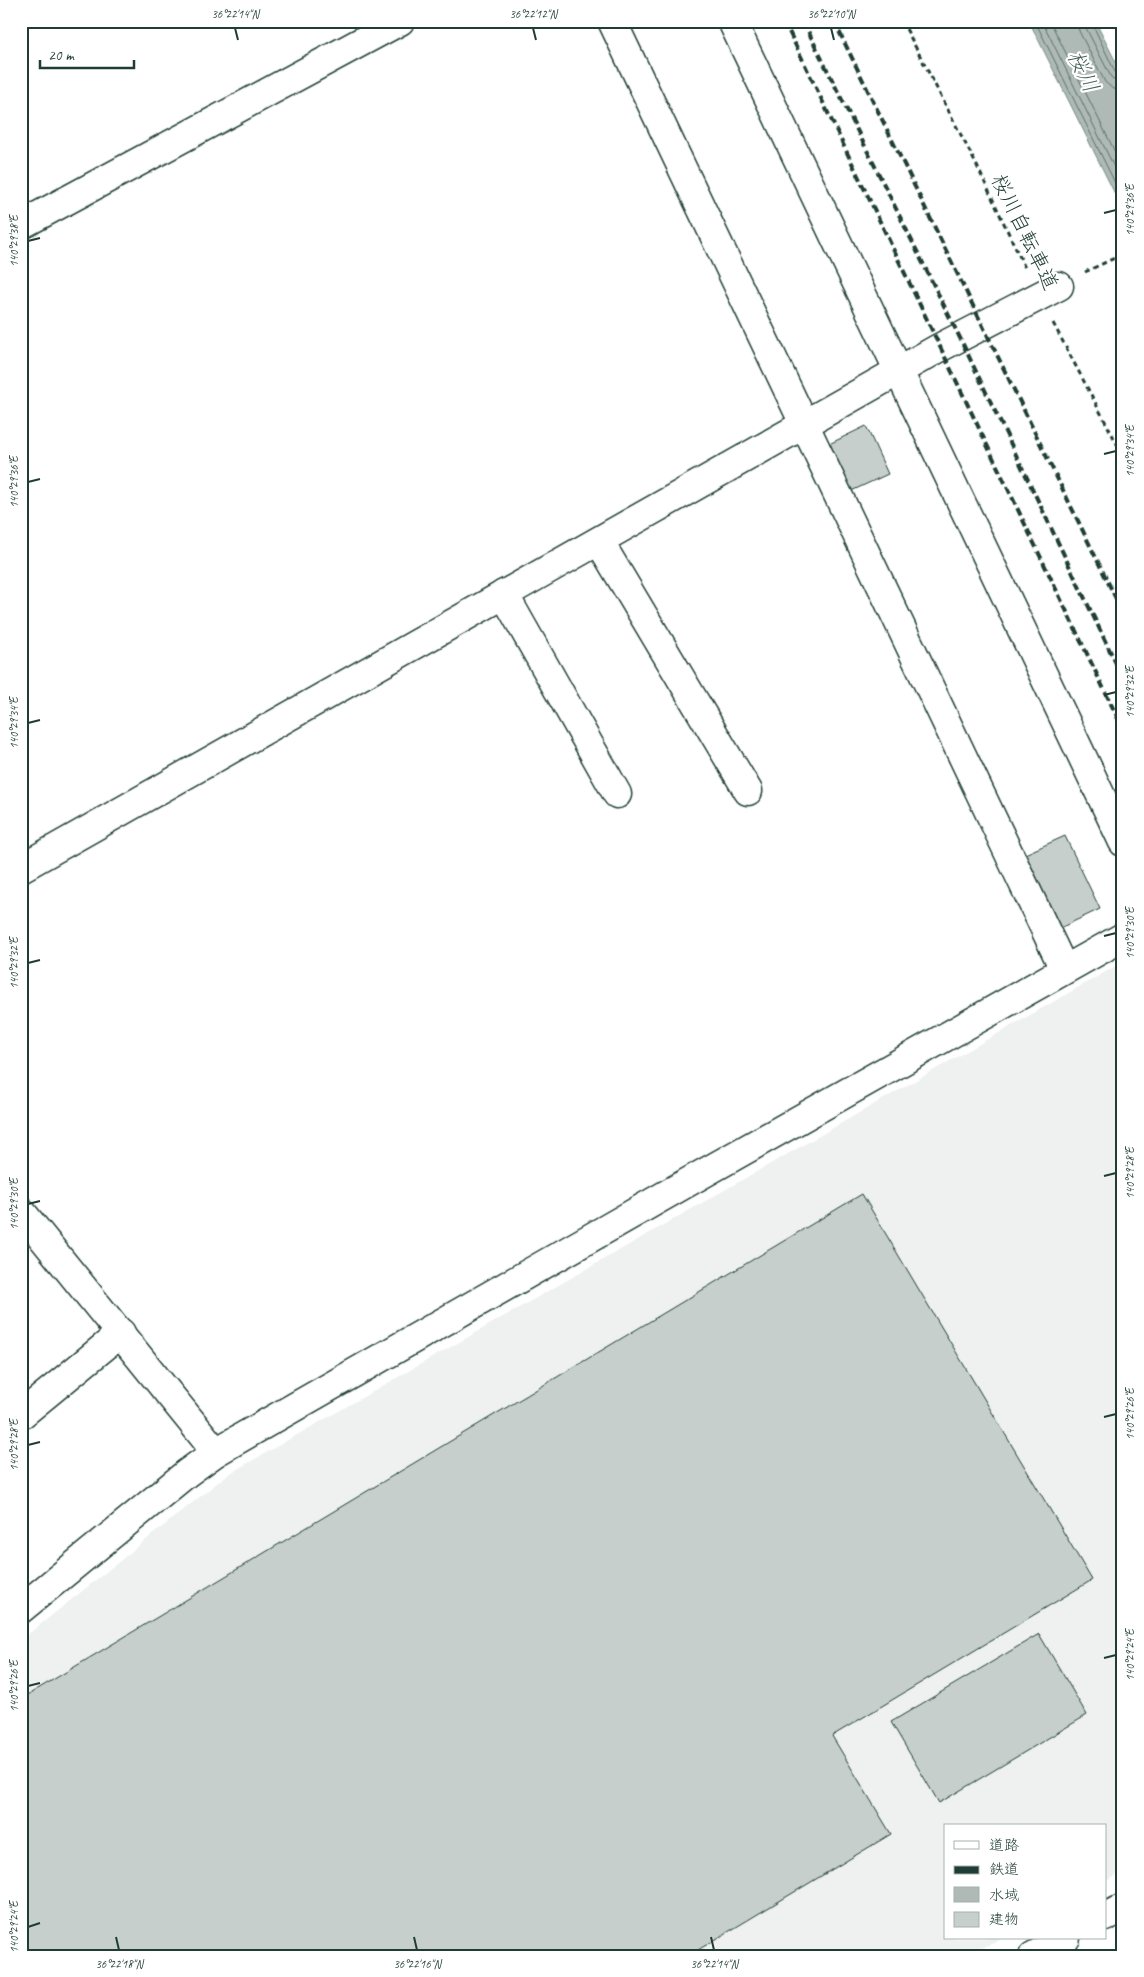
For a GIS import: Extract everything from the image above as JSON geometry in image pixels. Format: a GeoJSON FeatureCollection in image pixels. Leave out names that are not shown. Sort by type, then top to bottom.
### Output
{"type":"FeatureCollection","features":[{"type":"Feature","properties":{"kind":"street"},"geometry":{"type":"LineString","coordinates":[[21,225],[400,21]]}},
{"type":"Feature","properties":{"kind":"street"},"geometry":{"type":"LineString","coordinates":[[612,21],[1064,969]]}},
{"type":"Feature","properties":{"kind":"street"},"geometry":{"type":"LineString","coordinates":[[732,21],[1123,842]]}},
{"type":"Feature","properties":{"kind":"street"},"geometry":{"type":"LineString","coordinates":[[21,868],[939,348],[1049,291]]}},
{"type":"Feature","properties":{"kind":"street"},"geometry":{"type":"LineString","coordinates":[[599,541],[748,791]]}},
{"type":"Feature","properties":{"kind":"street"},"geometry":{"type":"LineString","coordinates":[[504,594],[617,794]]}},
{"type":"Feature","properties":{"kind":"street"},"geometry":{"type":"LineString","coordinates":[[21,1610],[187,1473],[216,1452],[1064,969],[1123,938]]}},
{"type":"Feature","properties":{"kind":"street"},"geometry":{"type":"LineString","coordinates":[[21,1211],[216,1452]]}},
{"type":"Feature","properties":{"kind":"street"},"geometry":{"type":"LineString","coordinates":[[21,1415],[121,1333]]}},
{"type":"Feature","properties":{"kind":"street"},"geometry":{"type":"LineString","coordinates":[[1106,1916],[1123,1908]]}},
{"type":"Feature","properties":{"kind":"street"},"geometry":{"type":"LineString","coordinates":[[1033,1956],[1062,1940]]}},
{"type":"Feature","properties":{"kind":"path","name":"桜川自転車道"},"geometry":{"type":"LineString","coordinates":[[902,21],[977,166],[1049,291],[1123,455]]}},
{"type":"Feature","properties":{"kind":"path"},"geometry":{"type":"LineString","coordinates":[[1049,291],[1123,254]]}},
{"type":"Feature","properties":{"kind":"shaded area"},"geometry":{"type":"Polygon","coordinates":[[[1121,963],[1123,964],[1123,1872],[1106,1881],[1106,1824],[944,1824],[944,1940],[997,1940],[968,1956],[21,1956],[21,1640],[227,1475],[1121,963]]]}},
{"type":"Feature","properties":{"kind":"water","name":"桜川"},"geometry":{"type":"Polygon","coordinates":[[[1029,21],[1095,21],[1123,76],[1123,210],[1029,21]]]}},
{"type":"Feature","properties":{"kind":"building"},"geometry":{"type":"Polygon","coordinates":[[[866,426],[888,474],[847,493],[825,446],[866,426]]]}},
{"type":"Feature","properties":{"kind":"building"},"geometry":{"type":"Polygon","coordinates":[[[1065,836],[1100,909],[1060,928],[1025,854],[1065,836]]]}},
{"type":"Feature","properties":{"kind":"building"},"geometry":{"type":"Polygon","coordinates":[[[862,1194],[1092,1580],[832,1736],[891,1834],[688,1956],[29,1956],[21,1944],[21,1699],[862,1194]]]}},
{"type":"Feature","properties":{"kind":"building"},"geometry":{"type":"Polygon","coordinates":[[[1039,1634],[1087,1715],[939,1803],[891,1722],[1039,1634]]]}},
{"type":"Feature","properties":{"kind":"railway"},"geometry":{"type":"LineString","coordinates":[[784,21],[1123,729]]}},
{"type":"Feature","properties":{"kind":"railway"},"geometry":{"type":"LineString","coordinates":[[803,21],[960,338],[1123,678]]}},
{"type":"Feature","properties":{"kind":"railway"},"geometry":{"type":"LineString","coordinates":[[834,21],[1123,613]]}}]}
